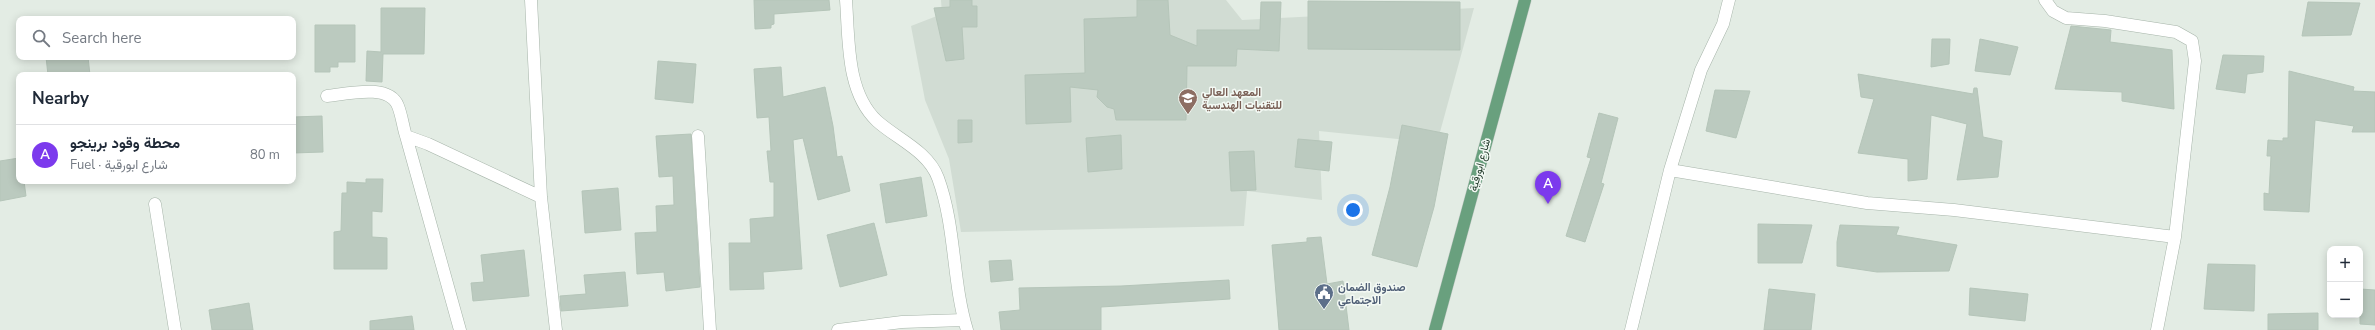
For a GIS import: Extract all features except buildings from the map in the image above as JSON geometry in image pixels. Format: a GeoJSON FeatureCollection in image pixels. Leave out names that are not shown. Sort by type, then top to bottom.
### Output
{"type":"FeatureCollection","features":[{"type":"Feature","properties":{"kind":"main road","name":"شارع ابورقية"},"geometry":{"type":"LineString","coordinates":[[1435,330],[1525,0]]}},
{"type":"Feature","properties":{"kind":"street"},"geometry":{"type":"LineString","coordinates":[[531,0],[541,197],[556,330]]}},
{"type":"Feature","properties":{"kind":"street"},"geometry":{"type":"LineString","coordinates":[[838,330],[902,322],[965,325],[951,223],[938,177],[928,160],[876,120],[862,102],[854,81],[846,0]]}},
{"type":"Feature","properties":{"kind":"street"},"geometry":{"type":"LineString","coordinates":[[1631,330],[1670,170],[1701,70],[1723,24],[1729,0]]}},
{"type":"Feature","properties":{"kind":"street"},"geometry":{"type":"LineString","coordinates":[[2045,0],[2053,11],[2066,18],[2105,21],[2176,32],[2192,41],[2195,61],[2175,237],[2157,330]]}},
{"type":"Feature","properties":{"kind":"street"},"geometry":{"type":"LineString","coordinates":[[327,96],[378,92],[392,97],[398,106],[460,330]]}},
{"type":"Feature","properties":{"kind":"street"},"geometry":{"type":"LineString","coordinates":[[406,136],[428,144],[541,197]]}},
{"type":"Feature","properties":{"kind":"street"},"geometry":{"type":"LineString","coordinates":[[698,136],[710,330]]}},
{"type":"Feature","properties":{"kind":"street"},"geometry":{"type":"LineString","coordinates":[[1670,170],[1868,203],[1954,210],[2175,237]]}},
{"type":"Feature","properties":{"kind":"street"},"geometry":{"type":"LineString","coordinates":[[155,204],[175,330]]}},
{"type":"Feature","properties":{"kind":"shaded area","name":"المعهد العالي للتقنيات الهندسية"},"geometry":{"type":"Polygon","coordinates":[[[941,0],[1226,0],[1242,20],[1474,8],[1437,143],[1319,131],[1322,200],[1247,191],[1244,226],[961,232],[949,159],[925,100],[911,26],[942,14],[941,0]]]}},
{"type":"Feature","properties":{"kind":"place","name":"المعهد العالي للتقنيات الهندسية"},"geometry":{"type":"Point","coordinates":[1188,115]}},
{"type":"Feature","properties":{"kind":"place","name":"محطة وقود برينجو"},"geometry":{"type":"Point","coordinates":[1548,204]}},
{"type":"Feature","properties":{"kind":"place","name":"صندوق الضمان الاجتماعي"},"geometry":{"type":"Point","coordinates":[1324,310]}}]}
